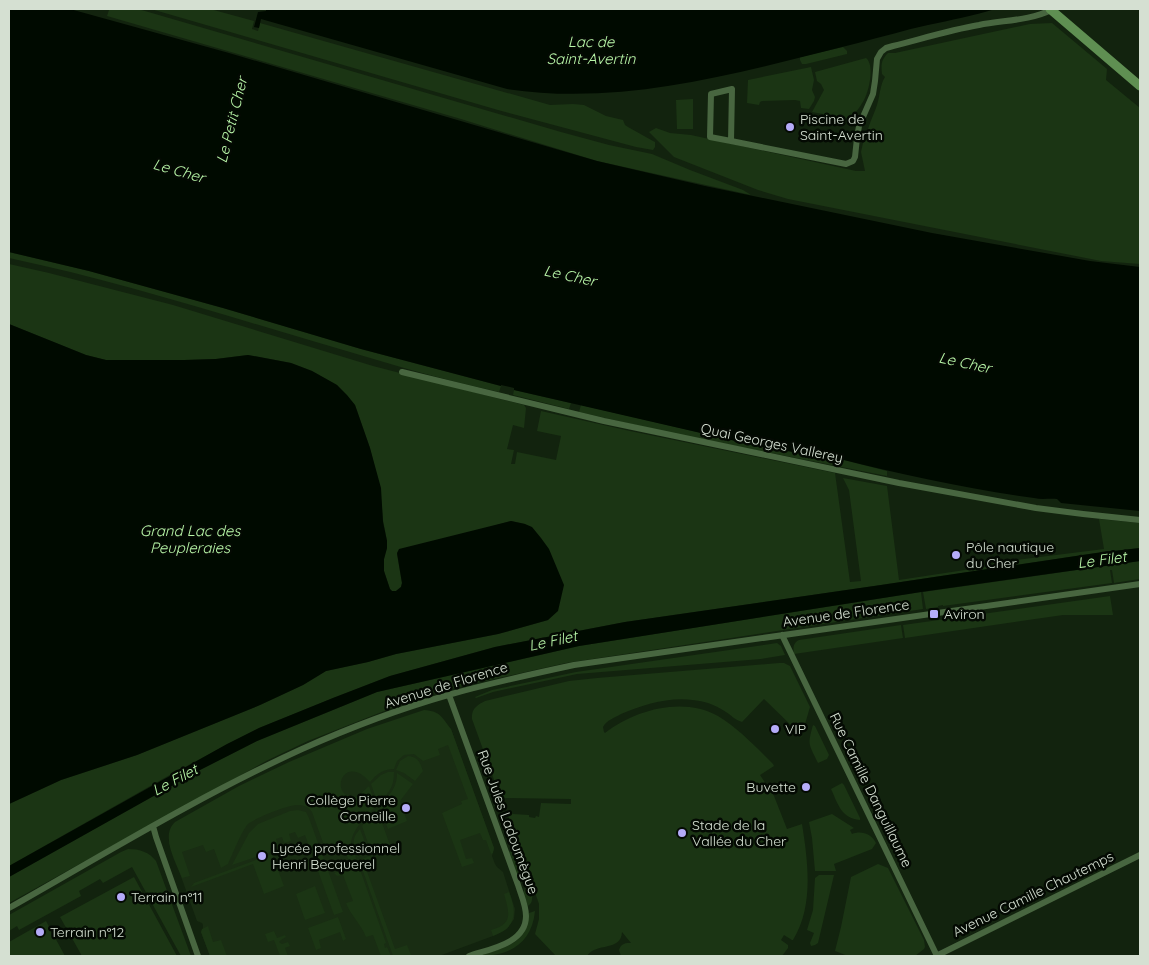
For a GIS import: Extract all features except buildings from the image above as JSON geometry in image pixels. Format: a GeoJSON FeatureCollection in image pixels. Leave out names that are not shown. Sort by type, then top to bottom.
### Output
{"type":"FeatureCollection","features":[{"type":"Feature","properties":{"kind":"street"},"geometry":{"type":"LineString","coordinates":[[730,140],[732,89],[711,94],[710,137],[846,164],[849,163],[855,157],[859,126],[873,94],[876,81],[876,59],[880,52],[893,46],[968,27],[1040,15],[1050,10],[1140,86]]}},
{"type":"Feature","properties":{"kind":"street","name":"Quai Georges Vallerey"},"geometry":{"type":"LineString","coordinates":[[402,372],[613,423],[899,483],[1036,508],[1140,520]]}},
{"type":"Feature","properties":{"kind":"street","name":"Avenue de Florence"},"geometry":{"type":"LineString","coordinates":[[9,908],[226,786],[304,749],[377,720],[449,695],[574,665],[1140,584]]}},
{"type":"Feature","properties":{"kind":"street","name":"Rue Camille Danguillaume"},"geometry":{"type":"LineString","coordinates":[[782,635],[936,956]]}},
{"type":"Feature","properties":{"kind":"street","name":"Rue Jules Ladoumègue"},"geometry":{"type":"LineString","coordinates":[[449,695],[518,885],[526,916],[525,924],[520,934],[515,938],[504,944],[469,956]]}},
{"type":"Feature","properties":{"kind":"street"},"geometry":{"type":"LineString","coordinates":[[153,826],[198,956]]}},
{"type":"Feature","properties":{"kind":"street","name":"Avenue Camille Chautemps"},"geometry":{"type":"LineString","coordinates":[[936,956],[1140,855]]}},
{"type":"Feature","properties":{"kind":"shaded area"},"geometry":{"type":"Polygon","coordinates":[[[105,9],[138,9],[561,132],[652,154],[743,190],[751,195],[597,161],[461,119],[107,16],[109,10],[105,9]]]}},
{"type":"Feature","properties":{"kind":"shaded area"},"geometry":{"type":"Polygon","coordinates":[[[151,9],[210,9],[254,21],[252,29],[258,31],[260,23],[550,105],[584,105],[606,116],[623,120],[625,125],[655,142],[655,147],[653,150],[636,147],[498,110],[151,9]]]}},
{"type":"Feature","properties":{"kind":"shaded area"},"geometry":{"type":"Polygon","coordinates":[[[1052,23],[1107,69],[1106,80],[1140,108],[1140,264],[1101,261],[788,199],[758,190],[674,157],[649,132],[656,128],[670,133],[691,135],[856,171],[865,171],[861,152],[885,77],[882,74],[882,65],[888,53],[1030,24],[1052,23]]]}},
{"type":"Feature","properties":{"kind":"shaded area"},"geometry":{"type":"Polygon","coordinates":[[[843,47],[847,54],[806,64],[802,64],[800,60],[800,57],[843,47]]]}},
{"type":"Feature","properties":{"kind":"shaded area"},"geometry":{"type":"Polygon","coordinates":[[[866,58],[869,61],[871,72],[868,91],[860,106],[846,123],[823,118],[823,114],[812,112],[824,90],[817,81],[815,72],[866,58]]]}},
{"type":"Feature","properties":{"kind":"shaded area"},"geometry":{"type":"Polygon","coordinates":[[[811,67],[814,80],[812,90],[815,97],[809,109],[801,108],[800,101],[795,100],[762,101],[759,105],[747,103],[748,80],[811,67]]]}},
{"type":"Feature","properties":{"kind":"shaded area"},"geometry":{"type":"Polygon","coordinates":[[[693,99],[693,129],[677,129],[676,100],[693,99]]]}},
{"type":"Feature","properties":{"kind":"shaded area"},"geometry":{"type":"Polygon","coordinates":[[[9,252],[89,271],[361,349],[501,386],[499,392],[430,375],[125,286],[9,258],[9,252]]]}},
{"type":"Feature","properties":{"kind":"shaded area"},"geometry":{"type":"Polygon","coordinates":[[[9,264],[173,305],[373,366],[524,405],[526,408],[524,428],[513,425],[507,449],[514,450],[511,464],[515,464],[517,452],[556,460],[561,436],[537,431],[541,411],[835,473],[850,582],[861,581],[849,490],[843,478],[887,486],[899,580],[991,566],[993,563],[1104,549],[1099,519],[1140,523],[1140,548],[625,622],[495,647],[390,676],[259,728],[168,776],[9,866],[9,804],[61,780],[137,755],[260,705],[303,685],[326,671],[396,654],[498,634],[548,620],[525,524],[511,521],[397,554],[402,583],[401,587],[396,591],[390,589],[384,571],[387,541],[380,488],[370,448],[355,405],[337,385],[312,371],[291,363],[248,355],[216,359],[106,360],[86,355],[9,324],[9,264]]]}},
{"type":"Feature","properties":{"kind":"shaded area"},"geometry":{"type":"Polygon","coordinates":[[[514,390],[571,403],[569,409],[513,395],[514,390]]]}},
{"type":"Feature","properties":{"kind":"shaded area"},"geometry":{"type":"Polygon","coordinates":[[[581,405],[753,445],[840,459],[887,471],[887,476],[680,435],[579,412],[581,405]]]}},
{"type":"Feature","properties":{"kind":"shaded area"},"geometry":{"type":"Polygon","coordinates":[[[1140,561],[1140,579],[1114,583],[1112,570],[1110,570],[1112,583],[943,605],[926,609],[923,592],[1140,561]]]}},
{"type":"Feature","properties":{"kind":"shaded area"},"geometry":{"type":"Polygon","coordinates":[[[921,592],[923,609],[566,663],[442,691],[402,704],[308,741],[268,760],[9,903],[9,877],[200,770],[257,741],[377,692],[579,646],[921,592]]]}},
{"type":"Feature","properties":{"kind":"shaded area"},"geometry":{"type":"Polygon","coordinates":[[[1110,596],[1113,615],[1063,615],[905,638],[903,625],[1110,596]]]}},
{"type":"Feature","properties":{"kind":"shaded area"},"geometry":{"type":"Polygon","coordinates":[[[901,625],[903,638],[794,654],[794,646],[799,640],[901,625]]]}},
{"type":"Feature","properties":{"kind":"shaded area"},"geometry":{"type":"Polygon","coordinates":[[[777,643],[781,646],[785,655],[761,659],[577,674],[475,697],[492,690],[576,672],[777,643]]]}},
{"type":"Feature","properties":{"kind":"shaded area"},"geometry":{"type":"Polygon","coordinates":[[[779,663],[790,666],[810,707],[801,738],[796,730],[764,699],[742,722],[708,703],[697,700],[675,699],[653,703],[621,714],[611,719],[603,727],[605,733],[630,718],[659,708],[690,707],[704,710],[718,716],[733,726],[773,764],[774,766],[760,775],[774,796],[787,829],[802,824],[808,884],[807,898],[800,927],[793,940],[784,935],[781,940],[788,945],[788,948],[782,956],[621,956],[619,950],[621,946],[631,943],[622,932],[621,938],[613,945],[596,949],[587,956],[556,956],[535,934],[539,919],[539,904],[507,813],[512,811],[513,814],[529,815],[529,817],[535,818],[536,816],[539,817],[541,803],[571,804],[571,799],[501,799],[472,719],[472,713],[475,708],[485,701],[569,681],[779,663]]]}},
{"type":"Feature","properties":{"kind":"shaded area"},"geometry":{"type":"Polygon","coordinates":[[[424,710],[438,714],[451,729],[494,848],[491,854],[486,840],[483,840],[480,833],[460,840],[466,859],[472,858],[474,863],[462,867],[442,813],[462,804],[461,801],[468,799],[448,745],[438,749],[440,755],[423,761],[414,754],[404,755],[397,761],[394,769],[380,773],[370,782],[358,773],[350,772],[345,774],[341,783],[341,789],[344,793],[357,797],[369,786],[376,806],[357,828],[351,844],[386,943],[384,944],[385,948],[387,947],[391,956],[381,956],[373,935],[366,937],[346,903],[353,901],[343,875],[337,876],[334,873],[351,867],[343,845],[326,851],[312,812],[304,806],[294,805],[287,807],[250,822],[242,834],[228,864],[221,868],[214,849],[206,852],[203,845],[182,852],[190,876],[182,878],[169,842],[169,834],[175,822],[239,786],[289,762],[367,729],[424,710]]]}},
{"type":"Feature","properties":{"kind":"shaded area"},"geometry":{"type":"Polygon","coordinates":[[[813,725],[829,755],[827,759],[818,763],[810,745],[813,725]]]}},
{"type":"Feature","properties":{"kind":"shaded area"},"geometry":{"type":"Polygon","coordinates":[[[451,729],[494,848],[492,856],[497,867],[503,872],[515,909],[514,919],[507,929],[439,956],[210,956],[201,932],[203,925],[197,921],[169,843],[213,820],[451,729]]]}},
{"type":"Feature","properties":{"kind":"shaded area"},"geometry":{"type":"Polygon","coordinates":[[[408,756],[418,761],[423,771],[415,781],[396,770],[400,761],[408,756]]]}},
{"type":"Feature","properties":{"kind":"shaded area"},"geometry":{"type":"Polygon","coordinates":[[[394,772],[392,786],[378,804],[371,784],[381,775],[394,772]]]}},
{"type":"Feature","properties":{"kind":"shaded area"},"geometry":{"type":"Polygon","coordinates":[[[397,773],[413,784],[400,801],[407,821],[388,829],[379,806],[394,788],[397,773]]]}},
{"type":"Feature","properties":{"kind":"shaded area"},"geometry":{"type":"Polygon","coordinates":[[[842,783],[860,820],[844,813],[836,800],[831,789],[842,783]]]}},
{"type":"Feature","properties":{"kind":"shaded area"},"geometry":{"type":"Polygon","coordinates":[[[377,809],[390,845],[371,852],[362,826],[377,809]]]}},
{"type":"Feature","properties":{"kind":"shaded area"},"geometry":{"type":"Polygon","coordinates":[[[290,811],[306,812],[309,818],[343,912],[334,915],[305,835],[298,838],[295,832],[289,834],[291,841],[284,843],[282,837],[276,839],[278,845],[270,848],[271,852],[232,865],[249,833],[258,824],[290,811]]]}},
{"type":"Feature","properties":{"kind":"shaded area"},"geometry":{"type":"Polygon","coordinates":[[[832,814],[854,828],[850,830],[852,834],[859,832],[866,834],[872,837],[876,843],[872,849],[834,864],[836,871],[815,871],[809,822],[832,814]]]}},
{"type":"Feature","properties":{"kind":"shaded area"},"geometry":{"type":"Polygon","coordinates":[[[360,829],[369,853],[357,857],[354,842],[355,836],[360,829]]]}},
{"type":"Feature","properties":{"kind":"shaded area"},"geometry":{"type":"Polygon","coordinates":[[[128,849],[144,852],[156,861],[191,956],[181,956],[132,867],[103,883],[100,879],[79,891],[81,896],[19,930],[17,926],[9,931],[9,915],[128,849]]]}},
{"type":"Feature","properties":{"kind":"shaded area"},"geometry":{"type":"Polygon","coordinates":[[[508,851],[516,853],[528,883],[532,899],[528,906],[523,894],[526,884],[523,879],[517,876],[508,851]]]}},
{"type":"Feature","properties":{"kind":"shaded area"},"geometry":{"type":"Polygon","coordinates":[[[272,854],[284,886],[264,894],[253,864],[191,887],[194,883],[272,854]]]}},
{"type":"Feature","properties":{"kind":"shaded area"},"geometry":{"type":"Polygon","coordinates":[[[370,856],[373,862],[365,866],[395,949],[407,945],[411,955],[393,956],[359,860],[370,856]]]}},
{"type":"Feature","properties":{"kind":"shaded area"},"geometry":{"type":"Polygon","coordinates":[[[878,864],[888,868],[924,940],[924,949],[915,956],[848,956],[835,951],[851,877],[878,864]]]}},
{"type":"Feature","properties":{"kind":"shaded area"},"geometry":{"type":"Polygon","coordinates":[[[819,875],[834,875],[818,943],[811,946],[810,943],[814,933],[807,930],[813,910],[815,878],[819,875]]]}},
{"type":"Feature","properties":{"kind":"shaded area","name":"Terrain n°11"},"geometry":{"type":"Polygon","coordinates":[[[134,877],[177,956],[82,956],[60,917],[134,877]]]}},
{"type":"Feature","properties":{"kind":"shaded area"},"geometry":{"type":"Polygon","coordinates":[[[315,886],[325,913],[305,920],[296,894],[315,886]]]}},
{"type":"Feature","properties":{"kind":"shaded area"},"geometry":{"type":"Polygon","coordinates":[[[509,892],[513,906],[513,919],[507,928],[493,936],[491,930],[507,921],[508,912],[504,894],[509,892]]]}},
{"type":"Feature","properties":{"kind":"shaded area"},"geometry":{"type":"Polygon","coordinates":[[[535,911],[529,932],[518,946],[500,953],[479,956],[513,943],[524,932],[529,913],[535,911]]]}},
{"type":"Feature","properties":{"kind":"shaded area"},"geometry":{"type":"Polygon","coordinates":[[[338,917],[346,939],[343,941],[340,932],[319,940],[321,948],[316,950],[308,928],[338,917]]]}},
{"type":"Feature","properties":{"kind":"shaded area","name":"Terrain n°12"},"geometry":{"type":"Polygon","coordinates":[[[46,921],[65,956],[9,956],[9,942],[46,921]]]}},
{"type":"Feature","properties":{"kind":"shaded area"},"geometry":{"type":"Polygon","coordinates":[[[208,926],[213,942],[221,940],[227,956],[210,956],[201,932],[202,929],[208,926]]]}},
{"type":"Feature","properties":{"kind":"shaded area"},"geometry":{"type":"Polygon","coordinates":[[[274,931],[277,938],[285,935],[286,937],[279,942],[282,944],[288,942],[290,946],[285,948],[288,956],[280,956],[274,940],[268,942],[265,934],[274,931]]]}},
{"type":"Feature","properties":{"kind":"water"},"geometry":{"type":"Polygon","coordinates":[[[9,9],[70,9],[229,53],[597,161],[705,186],[932,233],[1090,261],[1140,267],[1140,511],[1061,503],[1057,499],[1037,499],[912,476],[840,459],[753,445],[514,390],[514,388],[361,349],[89,271],[9,252],[9,9]]]}},
{"type":"Feature","properties":{"kind":"water","name":"Lac de Saint-Avertin"},"geometry":{"type":"Polygon","coordinates":[[[266,9],[995,9],[728,75],[640,90],[552,93],[507,89],[261,19],[259,28],[254,27],[258,12],[266,11],[266,9]]]}},
{"type":"Feature","properties":{"kind":"water","name":"Grand Lac des Peupleraies"},"geometry":{"type":"Polygon","coordinates":[[[9,324],[86,355],[106,360],[216,359],[248,355],[291,363],[312,371],[337,385],[355,405],[381,488],[383,522],[387,541],[384,571],[392,591],[396,591],[401,587],[402,583],[397,553],[399,549],[511,521],[532,527],[549,549],[564,585],[558,611],[548,620],[498,634],[396,654],[326,671],[303,685],[260,705],[137,755],[61,780],[9,804],[9,324]]]}},
{"type":"Feature","properties":{"kind":"water","name":"Le Filet"},"geometry":{"type":"Polygon","coordinates":[[[1140,548],[1140,561],[921,592],[579,646],[377,692],[257,741],[200,770],[9,877],[9,866],[227,744],[259,728],[390,676],[495,647],[625,622],[1140,548]]]}},
{"type":"Feature","properties":{"kind":"place","name":"Piscine de Saint-Avertin"},"geometry":{"type":"Point","coordinates":[790,127]}},
{"type":"Feature","properties":{"kind":"place","name":"Pôle nautique du Cher"},"geometry":{"type":"Point","coordinates":[956,555]}},
{"type":"Feature","properties":{"kind":"place","name":"Aviron"},"geometry":{"type":"Point","coordinates":[934,614]}},
{"type":"Feature","properties":{"kind":"place","name":"VIP"},"geometry":{"type":"Point","coordinates":[775,729]}},
{"type":"Feature","properties":{"kind":"place","name":"Buvette"},"geometry":{"type":"Point","coordinates":[806,787]}},
{"type":"Feature","properties":{"kind":"place","name":"Collège Pierre Corneille"},"geometry":{"type":"Point","coordinates":[406,808]}},
{"type":"Feature","properties":{"kind":"place","name":"Stade de la Vallée du Cher"},"geometry":{"type":"Point","coordinates":[682,833]}},
{"type":"Feature","properties":{"kind":"place","name":"Lycée professionnel Henri Becquerel"},"geometry":{"type":"Point","coordinates":[262,856]}},
{"type":"Feature","properties":{"kind":"place","name":"Terrain n°11"},"geometry":{"type":"Point","coordinates":[121,897]}},
{"type":"Feature","properties":{"kind":"place","name":"Terrain n°12"},"geometry":{"type":"Point","coordinates":[40,932]}},
{"type":"Feature","properties":{"kind":"water label","name":"Le Petit Cher"},"geometry":{"type":"Point","coordinates":[232,120]}},
{"type":"Feature","properties":{"kind":"water label","name":"Le Cher"},"geometry":{"type":"Point","coordinates":[179,171]}},
{"type":"Feature","properties":{"kind":"water label","name":"Le Cher"},"geometry":{"type":"Point","coordinates":[570,276]}},
{"type":"Feature","properties":{"kind":"water label","name":"Le Cher"},"geometry":{"type":"Point","coordinates":[965,363]}}]}
